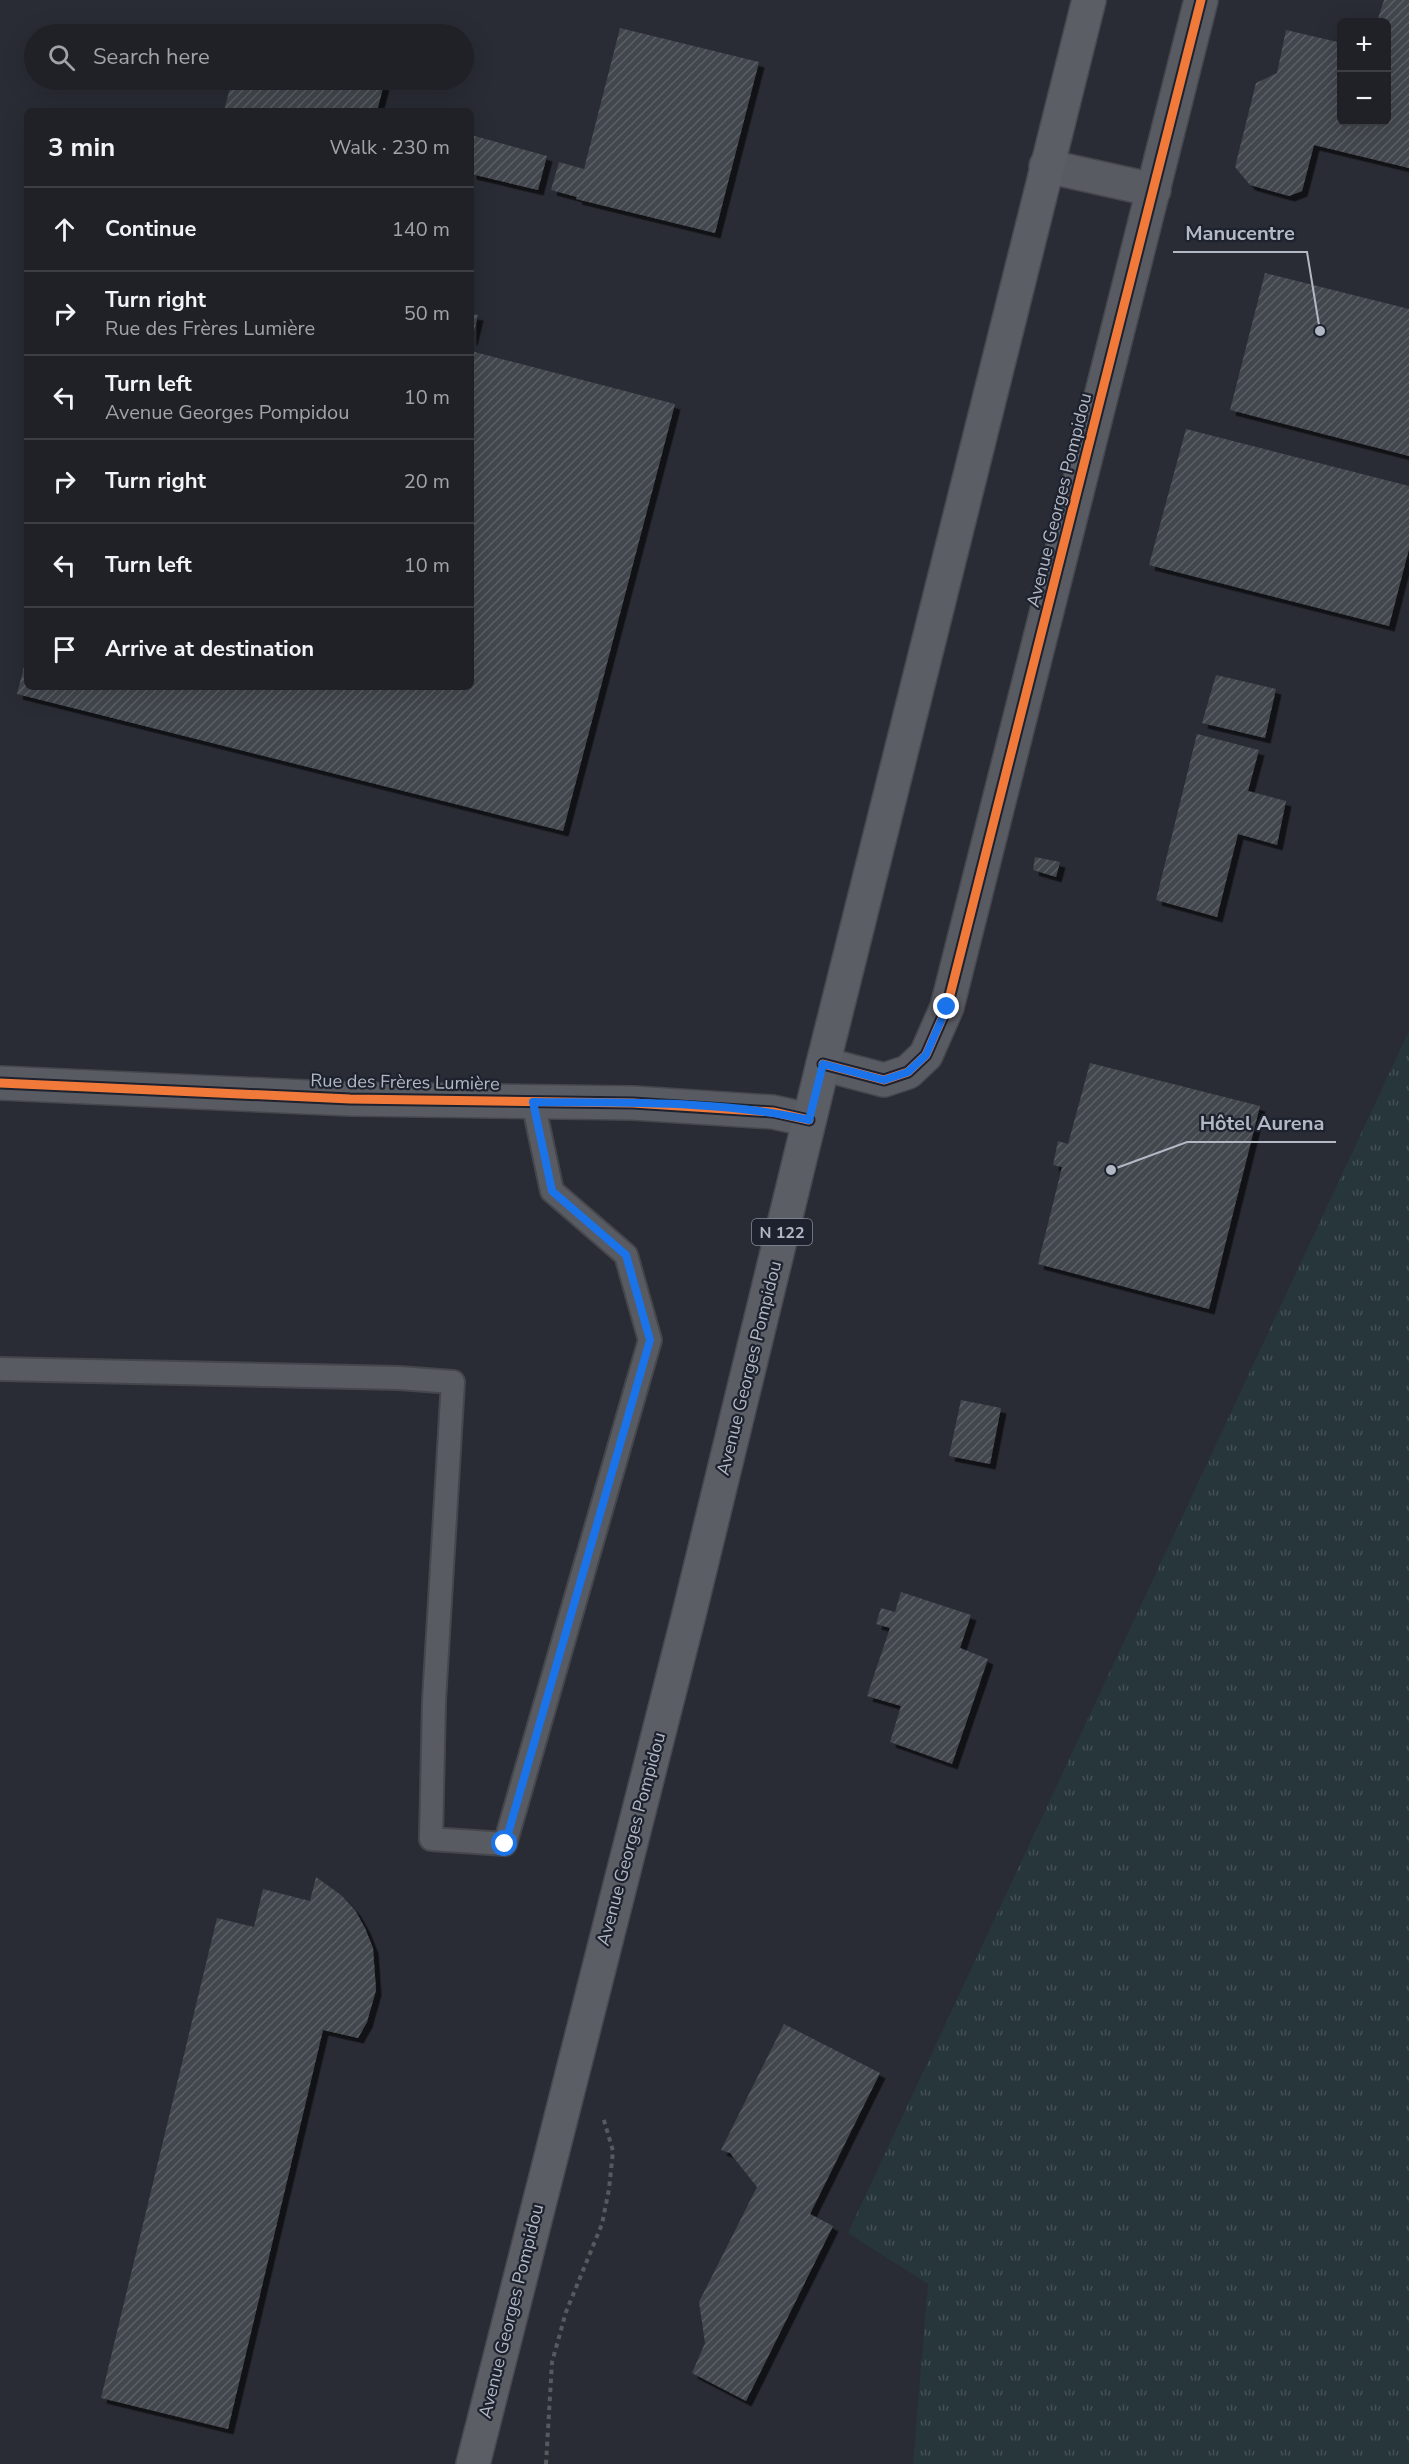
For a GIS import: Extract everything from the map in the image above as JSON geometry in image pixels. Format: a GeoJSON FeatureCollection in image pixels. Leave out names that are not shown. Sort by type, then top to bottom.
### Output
{"type":"FeatureCollection","features":[{"type":"Feature","properties":{"kind":"main road","name":"Avenue Georges Pompidou"},"geometry":{"type":"LineString","coordinates":[[473,2464],[690,1610],[809,1120],[1089,0]]}},
{"type":"Feature","properties":{"kind":"street","name":"Avenue Georges Pompidou"},"geometry":{"type":"LineString","coordinates":[[823,1064],[884,1080],[908,1072],[926,1055],[947,1007],[1202,0]]}},
{"type":"Feature","properties":{"kind":"street"},"geometry":{"type":"LineString","coordinates":[[1046,166],[1154,190]]}},
{"type":"Feature","properties":{"kind":"street","name":"Rue des Frères Lumière"},"geometry":{"type":"LineString","coordinates":[[0,1083],[350,1099],[668,1105],[773,1112],[809,1120]]}},
{"type":"Feature","properties":{"kind":"lane"},"geometry":{"type":"LineString","coordinates":[[0,1369],[399,1378],[453,1382],[434,1701],[431,1839],[505,1844],[650,1340],[626,1255],[552,1191],[533,1102]]}},
{"type":"Feature","properties":{"kind":"path"},"geometry":{"type":"LineString","coordinates":[[546,2464],[552,2362],[566,2312],[602,2224],[609,2189],[613,2151],[603,2117]]}},
{"type":"Feature","properties":{"kind":"green space"},"geometry":{"type":"Polygon","coordinates":[[[1409,1031],[1409,2464],[913,2464],[928,2284],[848,2233],[1409,1031]]]}},
{"type":"Feature","properties":{"kind":"building"},"geometry":{"type":"Polygon","coordinates":[[[1384,0],[1409,0],[1409,168],[1314,145],[1302,191],[1289,196],[1250,185],[1235,167],[1256,83],[1277,73],[1286,30],[1337,42],[1337,126],[1391,126],[1391,18],[1378,18],[1384,0]]]}},
{"type":"Feature","properties":{"kind":"building"},"geometry":{"type":"Polygon","coordinates":[[[620,28],[759,62],[715,233],[576,199],[577,197],[551,190],[559,162],[584,169],[620,28]]]}},
{"type":"Feature","properties":{"kind":"building"},"geometry":{"type":"Polygon","coordinates":[[[229,90],[382,90],[378,108],[225,108],[229,90]]]}},
{"type":"Feature","properties":{"kind":"building"},"geometry":{"type":"Polygon","coordinates":[[[474,136],[547,156],[538,190],[474,175],[474,136]]]}},
{"type":"Feature","properties":{"kind":"building"},"geometry":{"type":"Polygon","coordinates":[[[1265,273],[1409,309],[1409,456],[1230,410],[1265,273]]]}},
{"type":"Feature","properties":{"kind":"building"},"geometry":{"type":"Polygon","coordinates":[[[474,314],[478,315],[474,332],[474,314]]]}},
{"type":"Feature","properties":{"kind":"building"},"geometry":{"type":"Polygon","coordinates":[[[474,352],[675,404],[563,831],[17,694],[24,667],[24,690],[474,690],[474,352]]]}},
{"type":"Feature","properties":{"kind":"building"},"geometry":{"type":"Polygon","coordinates":[[[1186,429],[1409,486],[1409,549],[1389,626],[1149,565],[1186,429]]]}},
{"type":"Feature","properties":{"kind":"building"},"geometry":{"type":"Polygon","coordinates":[[[1216,675],[1276,689],[1265,738],[1202,723],[1216,675]]]}},
{"type":"Feature","properties":{"kind":"building"},"geometry":{"type":"Polygon","coordinates":[[[1197,734],[1259,750],[1248,791],[1286,801],[1277,845],[1238,834],[1217,917],[1156,900],[1197,734]]]}},
{"type":"Feature","properties":{"kind":"building"},"geometry":{"type":"Polygon","coordinates":[[[1035,857],[1060,862],[1056,877],[1033,870],[1035,857]]]}},
{"type":"Feature","properties":{"kind":"building"},"geometry":{"type":"Polygon","coordinates":[[[1090,1063],[1260,1106],[1209,1309],[1038,1264],[1062,1167],[1053,1165],[1058,1141],[1068,1144],[1090,1063]]]}},
{"type":"Feature","properties":{"kind":"building"},"geometry":{"type":"Polygon","coordinates":[[[961,1400],[1001,1408],[990,1464],[949,1456],[961,1400]]]}},
{"type":"Feature","properties":{"kind":"building"},"geometry":{"type":"Polygon","coordinates":[[[901,1592],[971,1615],[960,1648],[988,1659],[952,1764],[890,1742],[901,1706],[867,1696],[890,1628],[876,1624],[881,1608],[895,1612],[901,1592]]]}},
{"type":"Feature","properties":{"kind":"building"},"geometry":{"type":"Polygon","coordinates":[[[316,1877],[341,1895],[355,1910],[365,1928],[373,1948],[376,1990],[367,2022],[358,2038],[323,2030],[228,2429],[101,2398],[217,1918],[254,1927],[263,1889],[310,1901],[316,1877]]]}},
{"type":"Feature","properties":{"kind":"building"},"geometry":{"type":"Polygon","coordinates":[[[784,2024],[880,2073],[810,2214],[833,2226],[746,2401],[692,2373],[705,2343],[699,2302],[757,2187],[730,2153],[721,2150],[784,2024]]]}},
{"type":"Feature","properties":{"kind":"cycle path"},"geometry":{"type":"LineString","coordinates":[[823,1064],[884,1080],[908,1072],[926,1055],[947,1007],[1201,0]]}},
{"type":"Feature","properties":{"kind":"cycle path"},"geometry":{"type":"LineString","coordinates":[[0,1083],[350,1099],[633,1103],[773,1112],[809,1120]]}},
{"type":"Feature","properties":{"kind":"place","name":"Manucentre"},"geometry":{"type":"Point","coordinates":[1320,331]}},
{"type":"Feature","properties":{"kind":"place","name":"Hôtel Aurena"},"geometry":{"type":"Point","coordinates":[1111,1170]}},
{"type":"Feature","properties":{"kind":"route"},"geometry":{"type":"LineString","coordinates":[[505,1844],[650,1340],[626,1255],[552,1191],[533,1102],[633,1103],[773,1112],[809,1120],[823,1064],[884,1080],[908,1072],[926,1055],[947,1007]]}}]}
